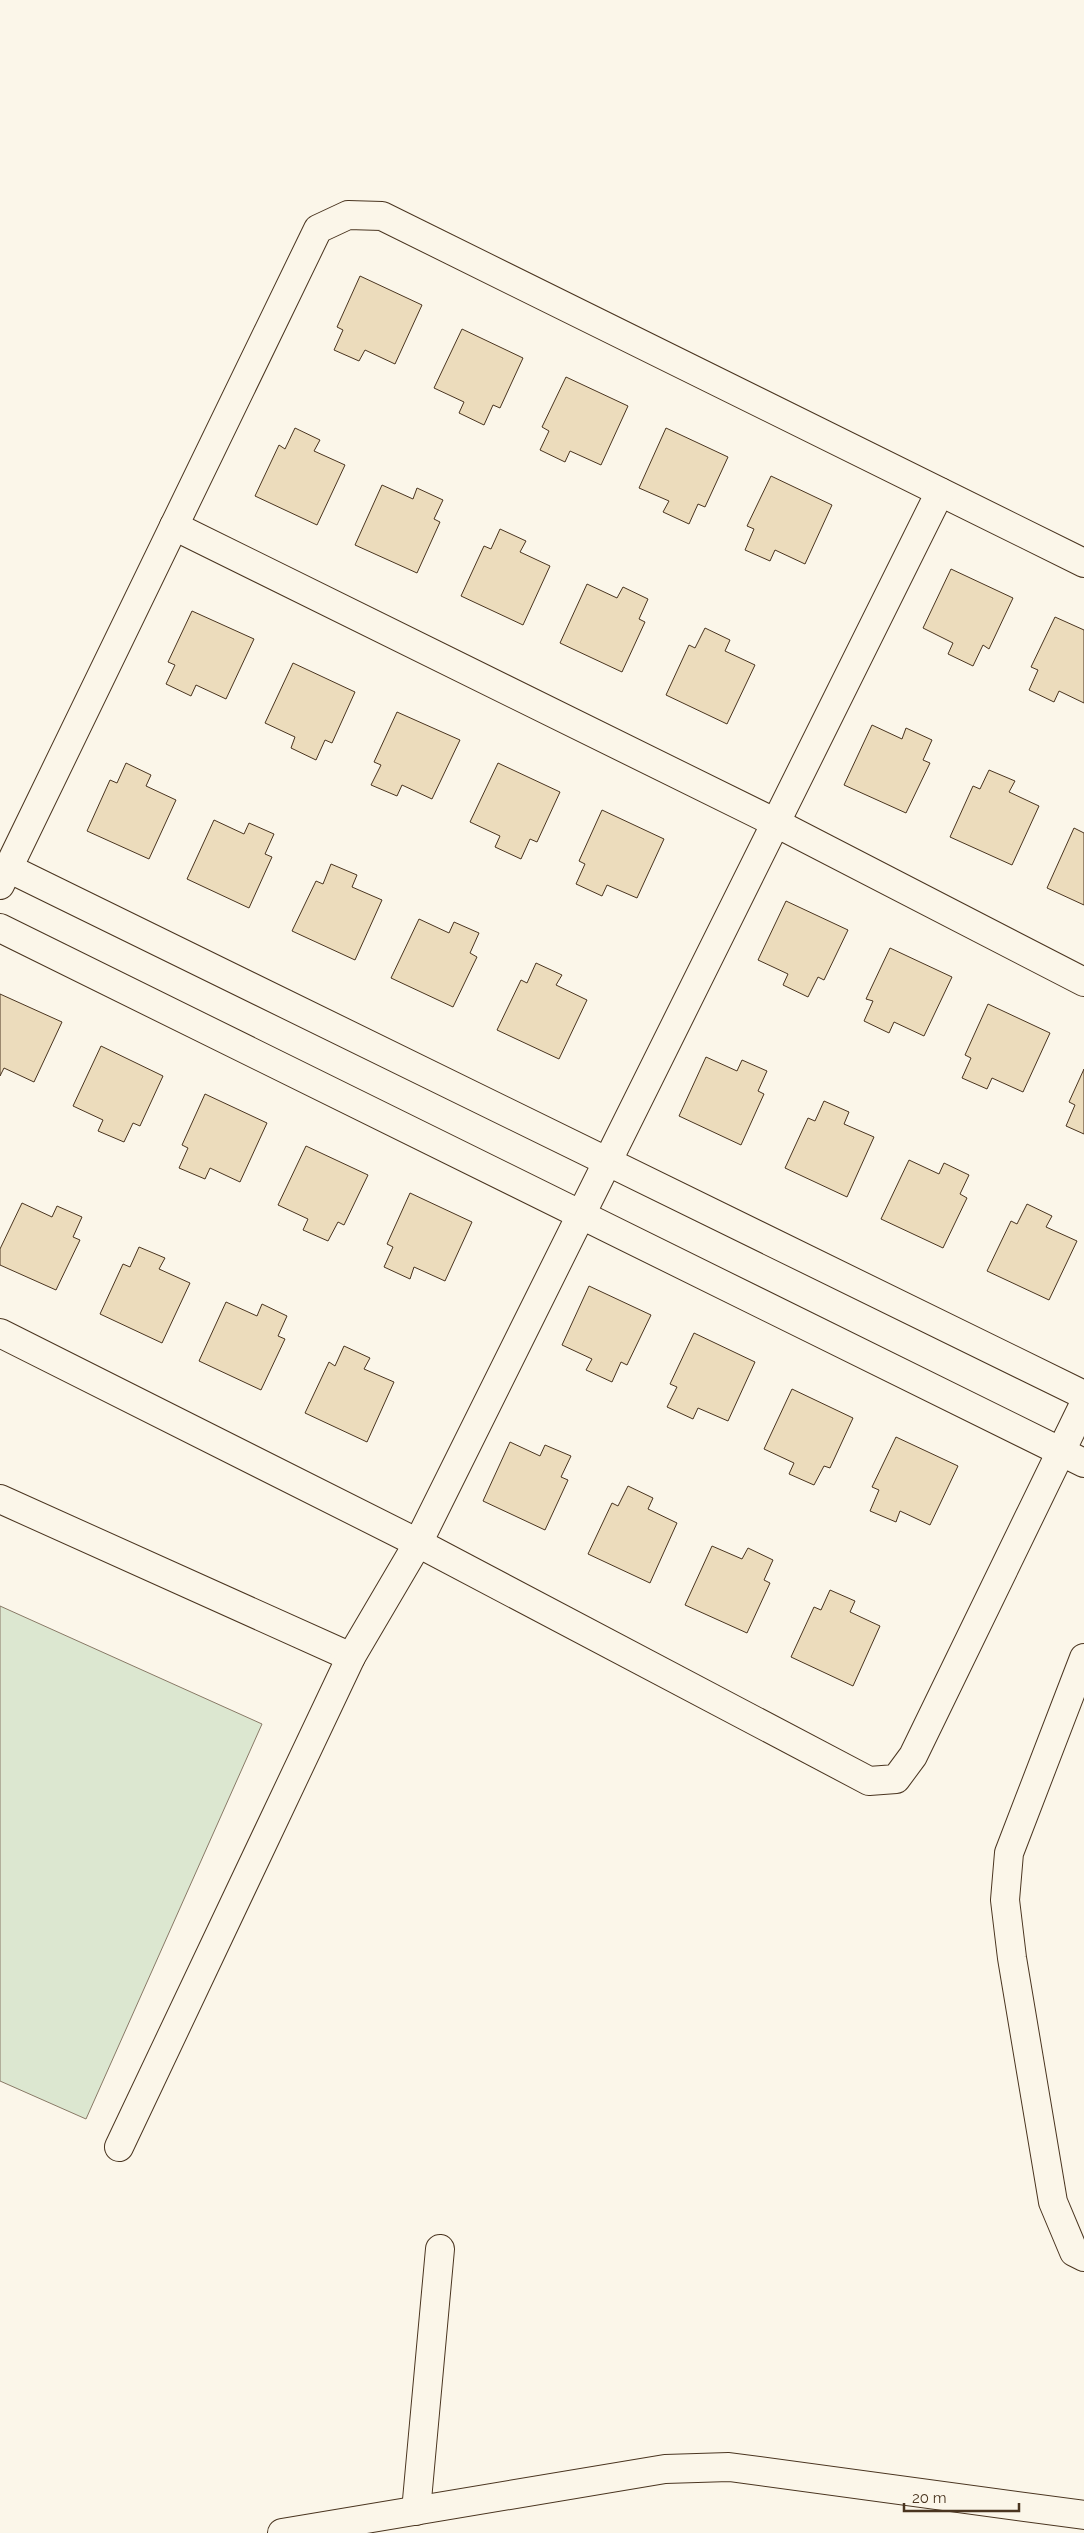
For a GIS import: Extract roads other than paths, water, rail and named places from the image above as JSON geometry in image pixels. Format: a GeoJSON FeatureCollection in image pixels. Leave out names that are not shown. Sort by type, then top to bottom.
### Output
{"type":"FeatureCollection","features":[{"type":"Feature","properties":{"kind":"street"},"geometry":{"type":"LineString","coordinates":[[1084,563],[382,216],[348,215],[318,228],[4,876],[608,1162],[1084,1395]]}},
{"type":"Feature","properties":{"kind":"street"},"geometry":{"type":"LineString","coordinates":[[119,2146],[351,1657],[418,1544],[940,492]]}},
{"type":"Feature","properties":{"kind":"street"},"geometry":{"type":"LineString","coordinates":[[174,526],[776,823],[1084,982]]}},
{"type":"Feature","properties":{"kind":"street"},"geometry":{"type":"LineString","coordinates":[[0,928],[1084,1463]]}},
{"type":"Feature","properties":{"kind":"street"},"geometry":{"type":"LineString","coordinates":[[0,1332],[418,1544],[869,1781],[896,1779],[913,1756],[1084,1404]]}},
{"type":"Feature","properties":{"kind":"street"},"geometry":{"type":"LineString","coordinates":[[0,1499],[351,1657]]}},
{"type":"Feature","properties":{"kind":"street"},"geometry":{"type":"LineString","coordinates":[[1084,1658],[1009,1853],[1005,1900],[1012,1958],[1053,2202],[1074,2252],[1084,2257]]}},
{"type":"Feature","properties":{"kind":"street"},"geometry":{"type":"LineString","coordinates":[[416,2511],[440,2248]]}},
{"type":"Feature","properties":{"kind":"street"},"geometry":{"type":"LineString","coordinates":[[282,2533],[665,2469],[729,2466],[1084,2515]]}}]}
